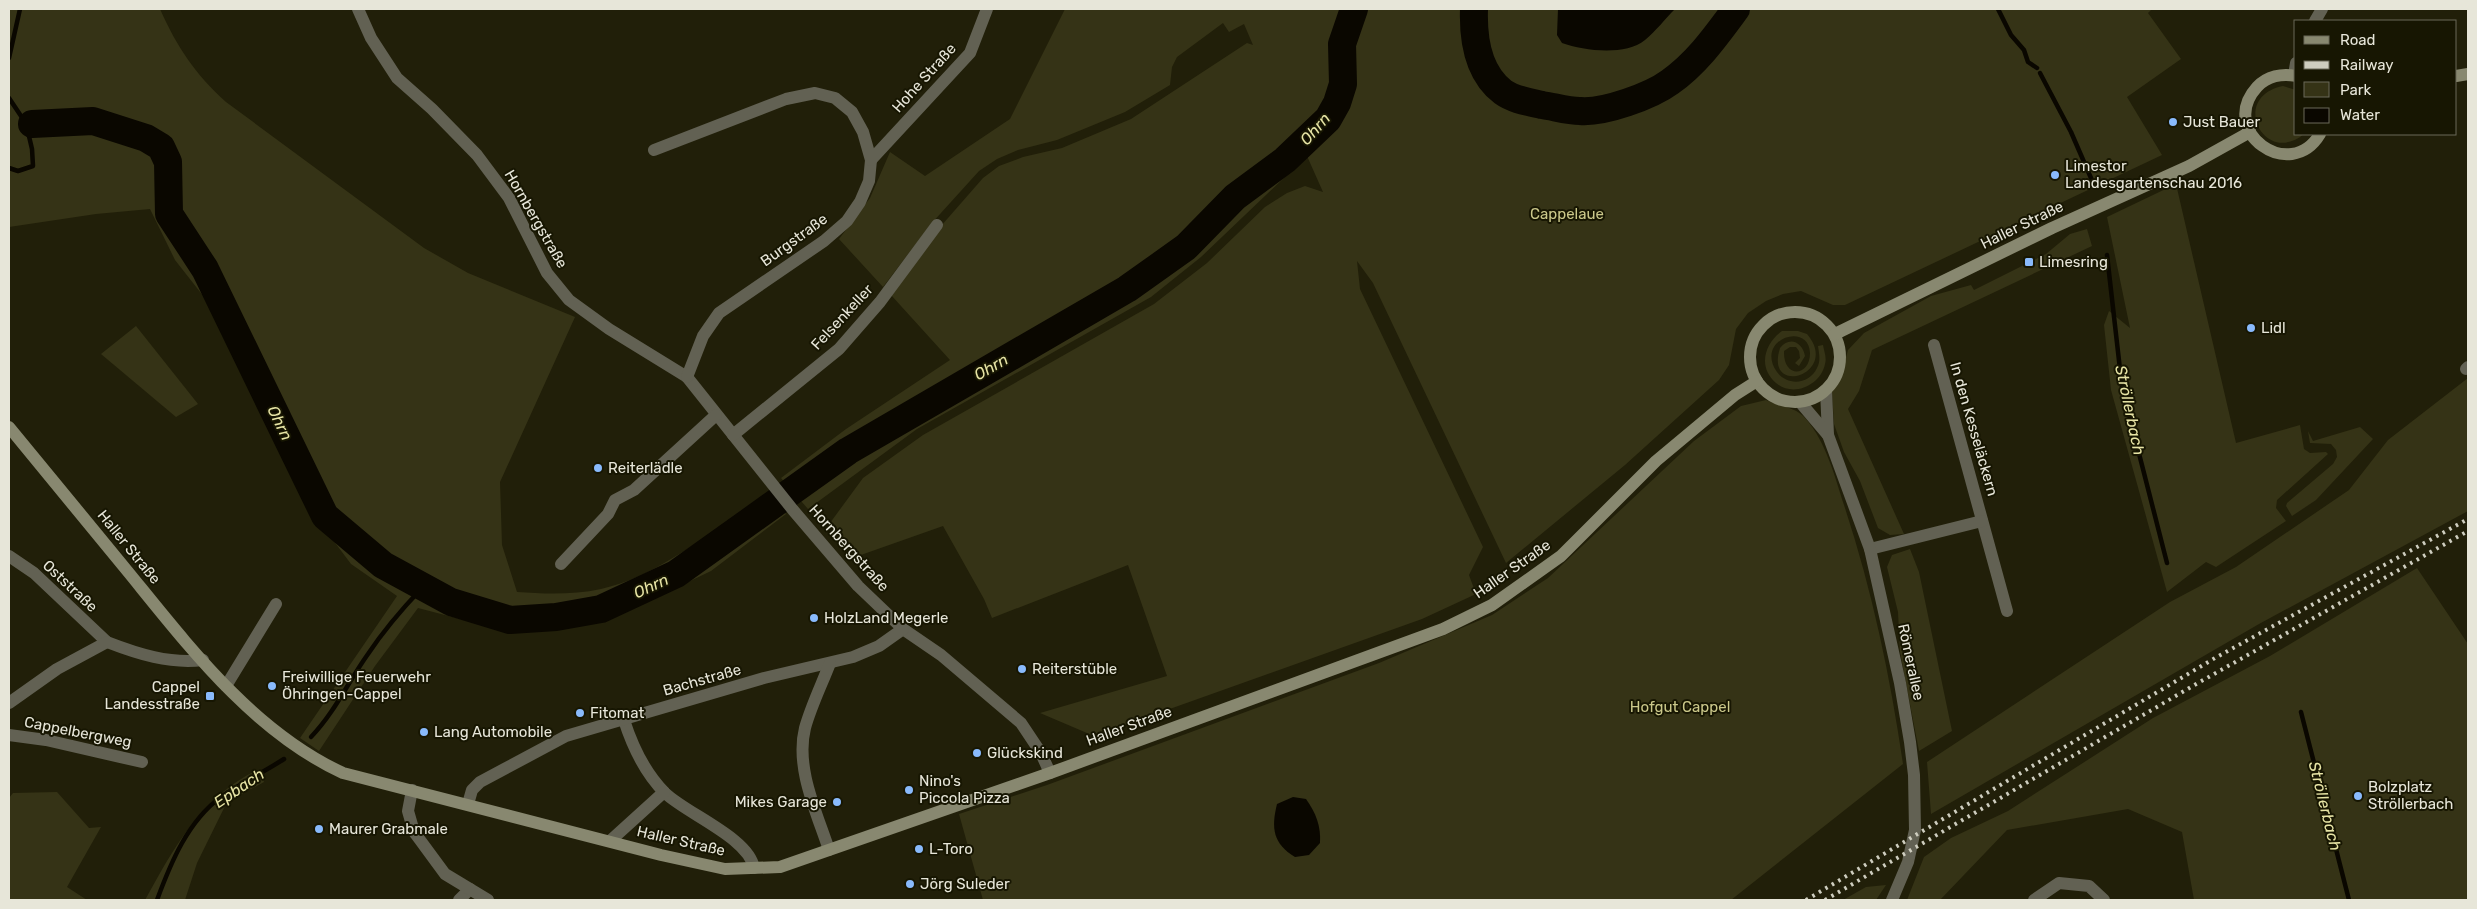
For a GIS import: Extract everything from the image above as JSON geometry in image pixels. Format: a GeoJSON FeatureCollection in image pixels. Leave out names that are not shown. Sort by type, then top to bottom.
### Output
{"type":"FeatureCollection","features":[{"type":"Feature","properties":{"kind":"main road"},"geometry":{"type":"LineString","coordinates":[[2294,71],[2271,77],[2260,83],[2251,93],[2246,106],[2246,120],[2250,132],[2266,150],[2290,154],[2302,151],[2319,135]]}},
{"type":"Feature","properties":{"kind":"main road","name":"Haller Straße"},"geometry":{"type":"LineString","coordinates":[[1835,334],[2078,216],[2188,166],[2250,132]]}},
{"type":"Feature","properties":{"kind":"main road"},"geometry":{"type":"LineString","coordinates":[[1785,312],[1800,312],[1814,315],[1826,323],[1835,334],[1840,349],[1840,363],[1835,378],[1826,390],[1814,398],[1800,402],[1776,398],[1757,381],[1751,368],[1750,354],[1753,340],[1761,327],[1772,318],[1785,312]]}},
{"type":"Feature","properties":{"kind":"main road","name":"Haller Straße"},"geometry":{"type":"LineString","coordinates":[[9,426],[226,686],[296,747],[343,773],[725,869],[780,867],[1050,773],[1377,655],[1442,629],[1492,605],[1561,556],[1656,461],[1735,395],[1757,381]]}},
{"type":"Feature","properties":{"kind":"street","name":"Hornbergstraße"},"geometry":{"type":"LineString","coordinates":[[358,9],[371,38],[397,78],[478,154],[509,198],[547,273],[569,300],[609,329],[687,377],[793,510],[858,586],[903,629],[941,655],[1021,723],[1041,753],[1050,773]]}},
{"type":"Feature","properties":{"kind":"street","name":"Hohe Straße"},"geometry":{"type":"LineString","coordinates":[[871,160],[970,53],[987,9]]}},
{"type":"Feature","properties":{"kind":"street"},"geometry":{"type":"LineString","coordinates":[[2316,20],[2322,9]]}},
{"type":"Feature","properties":{"kind":"street","name":"Burgstraße"},"geometry":{"type":"LineString","coordinates":[[654,150],[786,99],[815,93],[835,98],[852,112],[863,132],[871,160],[869,180],[860,202],[847,221],[824,241],[719,314],[703,336],[687,377]]}},
{"type":"Feature","properties":{"kind":"street","name":"Felsenkeller"},"geometry":{"type":"LineString","coordinates":[[733,435],[838,349],[880,302],[937,225]]}},
{"type":"Feature","properties":{"kind":"street","name":"In den Kesseläckern"},"geometry":{"type":"LineString","coordinates":[[1934,345],[2007,611]]}},
{"type":"Feature","properties":{"kind":"street","name":"Römerallee"},"geometry":{"type":"LineString","coordinates":[[1826,390],[1828,435],[1870,549],[1900,683],[1914,775],[1915,830],[1908,862],[1892,900]]}},
{"type":"Feature","properties":{"kind":"street","name":"Römerallee"},"geometry":{"type":"LineString","coordinates":[[1800,402],[1828,435]]}},
{"type":"Feature","properties":{"kind":"street"},"geometry":{"type":"LineString","coordinates":[[561,564],[608,514],[615,500],[634,490],[716,415]]}},
{"type":"Feature","properties":{"kind":"street"},"geometry":{"type":"LineString","coordinates":[[1870,549],[1982,521]]}},
{"type":"Feature","properties":{"kind":"street","name":"Oststraße"},"geometry":{"type":"LineString","coordinates":[[9,556],[34,573],[107,642]]}},
{"type":"Feature","properties":{"kind":"street"},"geometry":{"type":"LineString","coordinates":[[226,686],[276,604]]}},
{"type":"Feature","properties":{"kind":"street","name":"Bachstraße"},"geometry":{"type":"LineString","coordinates":[[468,804],[472,790],[489,776],[566,736],[773,676],[830,663],[879,646],[903,629]]}},
{"type":"Feature","properties":{"kind":"street"},"geometry":{"type":"LineString","coordinates":[[9,703],[57,669],[107,642],[136,653],[181,662],[203,660]]}},
{"type":"Feature","properties":{"kind":"street"},"geometry":{"type":"LineString","coordinates":[[829,850],[808,786],[803,756],[805,728],[830,663]]}},
{"type":"Feature","properties":{"kind":"street"},"geometry":{"type":"LineString","coordinates":[[624,720],[633,747],[664,792],[741,846],[752,860],[754,868]]}},
{"type":"Feature","properties":{"kind":"street","name":"Cappelbergweg"},"geometry":{"type":"LineString","coordinates":[[9,735],[46,740],[142,762]]}},
{"type":"Feature","properties":{"kind":"street"},"geometry":{"type":"LineString","coordinates":[[412,790],[408,811],[414,832],[445,874],[488,900]]}},
{"type":"Feature","properties":{"kind":"street"},"geometry":{"type":"LineString","coordinates":[[610,841],[664,792]]}},
{"type":"Feature","properties":{"kind":"street"},"geometry":{"type":"LineString","coordinates":[[2034,900],[2059,883],[2089,886],[2104,900]]}},
{"type":"Feature","properties":{"kind":"street"},"geometry":{"type":"LineString","coordinates":[[459,900],[470,889]]}},
{"type":"Feature","properties":{"kind":"green space"},"geometry":{"type":"Polygon","coordinates":[[[9,9],[160,9],[180,48],[205,81],[226,102],[424,248],[468,273],[575,317],[500,482],[502,545],[517,592],[570,593],[601,589],[623,582],[667,562],[768,492],[786,514],[711,571],[638,606],[566,627],[506,631],[418,608],[375,666],[319,751],[300,738],[397,596],[351,564],[312,512],[204,297],[175,260],[150,209],[96,214],[9,227],[9,9]]]}},
{"type":"Feature","properties":{"kind":"green space","name":"Cappelaue"},"geometry":{"type":"Polygon","coordinates":[[[1065,9],[2152,9],[2148,13],[2181,59],[2127,97],[2162,155],[1845,305],[1833,305],[1801,291],[1783,294],[1766,301],[1748,313],[1736,329],[1729,365],[1719,380],[1625,465],[1506,563],[1373,283],[1357,261],[1360,289],[1483,547],[1469,575],[1476,594],[1422,619],[1094,736],[1040,713],[1167,676],[1128,565],[992,618],[984,599],[943,526],[858,556],[830,523],[863,478],[923,435],[1154,304],[1207,263],[1265,207],[1287,193],[1305,186],[1323,192],[1307,156],[1201,257],[1151,297],[917,429],[808,509],[781,478],[846,429],[950,360],[891,295],[941,226],[983,178],[999,166],[1023,157],[1062,148],[1131,119],[1247,43],[1253,45],[1244,24],[1229,32],[1223,23],[1177,57],[1172,67],[1170,85],[1125,112],[1057,140],[1018,150],[997,159],[979,171],[931,224],[883,287],[839,239],[870,198],[890,152],[925,176],[1010,119],[1065,9]]]}},
{"type":"Feature","properties":{"kind":"green space"},"geometry":{"type":"Polygon","coordinates":[[[2283,86],[2294,89],[2294,135],[2302,135],[2289,142],[2276,142],[2266,136],[2258,126],[2255,115],[2258,103],[2267,93],[2283,86]]]}},
{"type":"Feature","properties":{"kind":"green space"},"geometry":{"type":"Polygon","coordinates":[[[2176,184],[2236,443],[2300,425],[2304,449],[2310,453],[2326,452],[2328,454],[2277,500],[2276,508],[2286,521],[2216,567],[2206,562],[2167,592],[2111,390],[2104,325],[2109,311],[2130,328],[2107,217],[2176,184]]]}},
{"type":"Feature","properties":{"kind":"green space"},"geometry":{"type":"Polygon","coordinates":[[[2087,229],[2092,246],[1872,350],[1859,391],[1848,409],[1904,534],[1890,535],[1878,528],[1860,481],[1844,452],[1834,424],[1832,392],[1840,379],[1848,350],[1864,333],[1931,296],[1971,285],[1974,290],[2046,254],[2070,234],[2087,229]]]}},
{"type":"Feature","properties":{"kind":"green space"},"geometry":{"type":"Polygon","coordinates":[[[136,326],[198,404],[176,417],[101,354],[136,326]]]}},
{"type":"Feature","properties":{"kind":"green space"},"geometry":{"type":"Polygon","coordinates":[[[1782,331],[1798,331],[1807,334],[1815,348],[1815,360],[1809,369],[1800,375],[1790,376],[1782,373],[1778,363],[1780,348],[1792,341],[1802,347],[1805,356],[1799,366],[1795,363],[1800,358],[1796,347],[1790,347],[1784,351],[1788,367],[1797,372],[1806,367],[1809,361],[1810,353],[1807,343],[1801,338],[1793,336],[1777,343],[1772,351],[1772,360],[1777,372],[1786,380],[1798,382],[1809,378],[1819,363],[1818,346],[1823,345],[1826,359],[1822,371],[1818,378],[1805,387],[1790,389],[1783,387],[1770,377],[1767,370],[1765,356],[1771,342],[1782,331]]]}},
{"type":"Feature","properties":{"kind":"green space"},"geometry":{"type":"Polygon","coordinates":[[[2468,378],[2468,511],[2259,624],[1931,814],[1927,762],[2170,602],[2236,567],[2349,490],[2388,440],[2468,378]]]}},
{"type":"Feature","properties":{"kind":"green space","name":"Hofgut Cappel"},"geometry":{"type":"Polygon","coordinates":[[[1766,400],[1792,409],[1802,415],[1819,438],[1829,460],[1872,601],[1886,665],[1903,764],[1731,900],[983,900],[959,814],[1047,785],[1379,663],[1492,615],[1548,578],[1694,441],[1741,406],[1766,400]]]}},
{"type":"Feature","properties":{"kind":"green space"},"geometry":{"type":"Polygon","coordinates":[[[2360,427],[2373,439],[2316,500],[2292,516],[2286,506],[2287,503],[2333,464],[2337,457],[2336,450],[2331,444],[2310,443],[2308,431],[2313,441],[2360,427]]]}},
{"type":"Feature","properties":{"kind":"green space"},"geometry":{"type":"Polygon","coordinates":[[[1910,549],[1919,572],[1952,731],[1919,751],[1900,652],[1898,612],[1887,567],[1892,555],[1910,549]]]}},
{"type":"Feature","properties":{"kind":"green space"},"geometry":{"type":"Polygon","coordinates":[[[2417,568],[2468,644],[2468,900],[2194,900],[2182,832],[2128,809],[2007,830],[1940,900],[1907,900],[1924,857],[1951,838],[2008,811],[2153,718],[2270,656],[2417,568]]]}},
{"type":"Feature","properties":{"kind":"green space"},"geometry":{"type":"Polygon","coordinates":[[[259,769],[264,782],[227,802],[197,863],[185,900],[145,900],[179,842],[205,809],[239,780],[259,769]]]}},
{"type":"Feature","properties":{"kind":"green space"},"geometry":{"type":"Polygon","coordinates":[[[57,792],[89,828],[101,827],[67,887],[87,900],[9,900],[9,798],[13,793],[57,792]]]}},
{"type":"Feature","properties":{"kind":"green space"},"geometry":{"type":"Polygon","coordinates":[[[1886,885],[1876,900],[1843,900],[1866,887],[1886,885]]]}},
{"type":"Feature","properties":{"kind":"water"},"geometry":{"type":"Polygon","coordinates":[[[1558,9],[1675,9],[1645,40],[1637,45],[1616,50],[1593,50],[1562,43],[1557,35],[1558,9]]]}},
{"type":"Feature","properties":{"kind":"water"},"geometry":{"type":"Polygon","coordinates":[[[1293,797],[1306,799],[1313,809],[1319,825],[1320,843],[1309,855],[1295,857],[1288,852],[1278,841],[1274,828],[1277,804],[1293,797]]]}},
{"type":"Feature","properties":{"kind":"waterway","name":"Ohrn"},"geometry":{"type":"LineString","coordinates":[[9,58],[20,9]]}},
{"type":"Feature","properties":{"kind":"waterway","name":"Ohrn"},"geometry":{"type":"LineString","coordinates":[[32,124],[93,121],[146,138],[161,147],[168,162],[169,214],[205,269],[325,516],[383,565],[451,602],[510,620],[556,617],[601,609],[676,574],[848,451],[1127,289],[1186,247],[1235,197],[1285,160],[1328,119],[1337,103],[1343,84],[1342,44],[1354,9]]}},
{"type":"Feature","properties":{"kind":"waterway","name":"Ohrn"},"geometry":{"type":"LineString","coordinates":[[1474,9],[1474,31],[1478,54],[1487,75],[1494,84],[1507,95],[1517,99],[1561,109],[1580,111],[1602,109],[1627,103],[1651,93],[1670,82],[1697,58],[1736,9]]}},
{"type":"Feature","properties":{"kind":"waterway","name":"Ströllerbach"},"geometry":{"type":"LineString","coordinates":[[1998,9],[2011,35],[2024,50],[2028,62],[2037,68]]}},
{"type":"Feature","properties":{"kind":"waterway","name":"Ströllerbach"},"geometry":{"type":"LineString","coordinates":[[2040,73],[2071,132],[2094,185]]}},
{"type":"Feature","properties":{"kind":"waterway"},"geometry":{"type":"LineString","coordinates":[[9,98],[23,119],[32,124],[28,132],[33,166],[18,171],[9,168]]}},
{"type":"Feature","properties":{"kind":"waterway","name":"Ströllerbach"},"geometry":{"type":"LineString","coordinates":[[2107,255],[2122,387],[2167,563]]}},
{"type":"Feature","properties":{"kind":"waterway","name":"Epbach"},"geometry":{"type":"LineString","coordinates":[[311,737],[341,697],[380,637],[422,588]]}},
{"type":"Feature","properties":{"kind":"waterway","name":"Ströllerbach"},"geometry":{"type":"LineString","coordinates":[[2301,712],[2349,900]]}},
{"type":"Feature","properties":{"kind":"waterway","name":"Epbach"},"geometry":{"type":"LineString","coordinates":[[157,900],[168,871],[182,843],[199,818],[221,797],[284,759]]}},
{"type":"Feature","properties":{"kind":"railway"},"geometry":{"type":"LineString","coordinates":[[1806,900],[2215,658],[2468,519]]}},
{"type":"Feature","properties":{"kind":"railway"},"geometry":{"type":"LineString","coordinates":[[1825,900],[2198,683],[2468,531]]}},
{"type":"Feature","properties":{"kind":"place","name":"Just Bauer"},"geometry":{"type":"Point","coordinates":[2173,122]}},
{"type":"Feature","properties":{"kind":"place","name":"Limestor Landesgartenschau 2016"},"geometry":{"type":"Point","coordinates":[2055,175]}},
{"type":"Feature","properties":{"kind":"place","name":"Limesring"},"geometry":{"type":"Point","coordinates":[2029,262]}},
{"type":"Feature","properties":{"kind":"place","name":"Lidl"},"geometry":{"type":"Point","coordinates":[2251,328]}},
{"type":"Feature","properties":{"kind":"place","name":"Reiterlädle"},"geometry":{"type":"Point","coordinates":[598,468]}},
{"type":"Feature","properties":{"kind":"place","name":"HolzLand Megerle"},"geometry":{"type":"Point","coordinates":[814,618]}},
{"type":"Feature","properties":{"kind":"place","name":"Reiterstüble"},"geometry":{"type":"Point","coordinates":[1022,669]}},
{"type":"Feature","properties":{"kind":"place","name":"Freiwillige Feuerwehr Öhringen-Cappel"},"geometry":{"type":"Point","coordinates":[272,686]}},
{"type":"Feature","properties":{"kind":"place","name":"Cappel Landesstraße"},"geometry":{"type":"Point","coordinates":[210,696]}},
{"type":"Feature","properties":{"kind":"place","name":"Fitomat"},"geometry":{"type":"Point","coordinates":[580,713]}},
{"type":"Feature","properties":{"kind":"place","name":"Lang Automobile"},"geometry":{"type":"Point","coordinates":[424,732]}},
{"type":"Feature","properties":{"kind":"place","name":"Glückskind"},"geometry":{"type":"Point","coordinates":[977,753]}},
{"type":"Feature","properties":{"kind":"place","name":"Nino's Piccola Pizza"},"geometry":{"type":"Point","coordinates":[909,790]}},
{"type":"Feature","properties":{"kind":"place","name":"Bolzplatz Ströllerbach"},"geometry":{"type":"Point","coordinates":[2358,796]}},
{"type":"Feature","properties":{"kind":"place","name":"Mikes Garage"},"geometry":{"type":"Point","coordinates":[837,802]}},
{"type":"Feature","properties":{"kind":"place","name":"Maurer Grabmale"},"geometry":{"type":"Point","coordinates":[319,829]}},
{"type":"Feature","properties":{"kind":"place","name":"L-Toro"},"geometry":{"type":"Point","coordinates":[919,849]}},
{"type":"Feature","properties":{"kind":"place","name":"Jörg Suleder"},"geometry":{"type":"Point","coordinates":[910,884]}}]}
